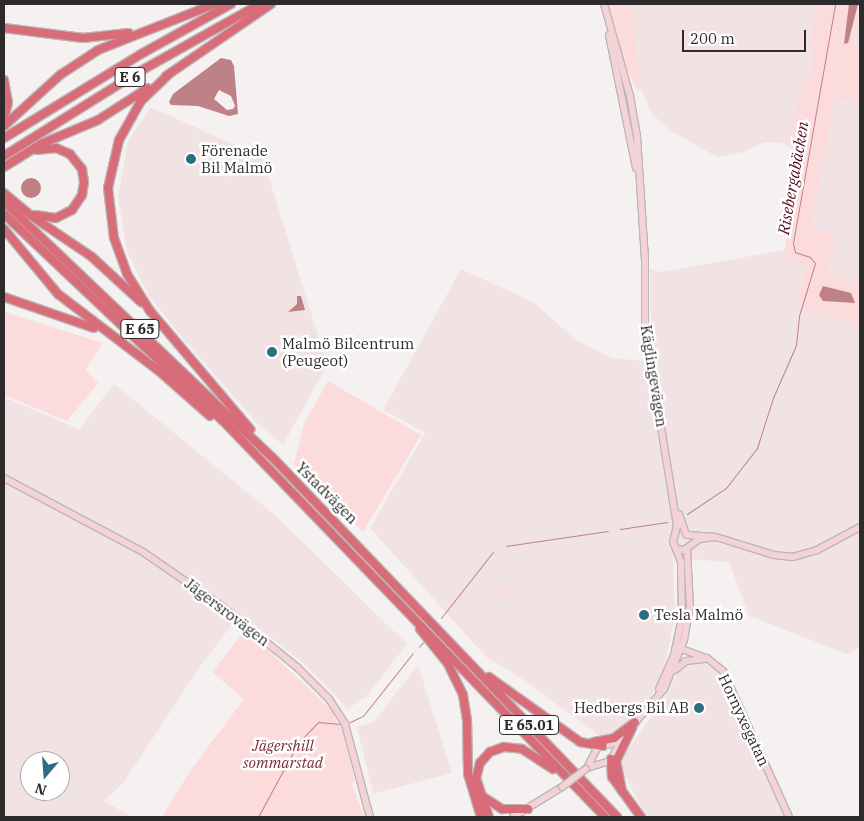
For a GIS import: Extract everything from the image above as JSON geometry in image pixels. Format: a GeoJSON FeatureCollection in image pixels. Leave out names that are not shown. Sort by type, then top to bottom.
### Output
{"type":"FeatureCollection","features":[{"type":"Feature","properties":{"kind":"highway"},"geometry":{"type":"LineString","coordinates":[[4,126],[60,75],[98,50],[215,4]]}},
{"type":"Feature","properties":{"kind":"highway","name":"E 6"},"geometry":{"type":"LineString","coordinates":[[4,138],[141,54],[231,4]]}},
{"type":"Feature","properties":{"kind":"highway","name":"E 6"},"geometry":{"type":"LineString","coordinates":[[4,156],[138,73],[260,4]]}},
{"type":"Feature","properties":{"kind":"highway"},"geometry":{"type":"LineString","coordinates":[[4,167],[27,152],[98,120],[271,4]]}},
{"type":"Feature","properties":{"kind":"highway"},"geometry":{"type":"LineString","coordinates":[[4,28],[91,38],[148,29]]}},
{"type":"Feature","properties":{"kind":"highway"},"geometry":{"type":"LineString","coordinates":[[150,311],[117,248],[110,218],[108,188],[114,156],[124,129],[141,101],[169,74]]}},
{"type":"Feature","properties":{"kind":"highway"},"geometry":{"type":"LineString","coordinates":[[4,80],[8,96],[4,118]]}},
{"type":"Feature","properties":{"kind":"highway"},"geometry":{"type":"LineString","coordinates":[[8,201],[36,216],[51,218],[72,210],[82,195],[83,173],[70,154],[51,148],[27,152]]}},
{"type":"Feature","properties":{"kind":"highway"},"geometry":{"type":"LineString","coordinates":[[4,193],[8,201],[92,257],[150,311],[273,458]]}},
{"type":"Feature","properties":{"kind":"highway","name":"Ystadvägen"},"geometry":{"type":"LineString","coordinates":[[8,201],[273,458],[442,631],[617,817]]}},
{"type":"Feature","properties":{"kind":"highway","name":"Ystadvägen"},"geometry":{"type":"LineString","coordinates":[[4,214],[134,335],[260,460],[377,578],[605,817]]}},
{"type":"Feature","properties":{"kind":"highway"},"geometry":{"type":"LineString","coordinates":[[4,229],[58,294],[159,371],[260,460]]}},
{"type":"Feature","properties":{"kind":"highway"},"geometry":{"type":"LineString","coordinates":[[4,297],[74,319],[116,340]]}},
{"type":"Feature","properties":{"kind":"highway"},"geometry":{"type":"LineString","coordinates":[[377,578],[439,651],[459,685],[467,720],[468,774],[481,817]]}},
{"type":"Feature","properties":{"kind":"highway"},"geometry":{"type":"LineString","coordinates":[[442,631],[499,685],[584,744],[603,746]]}},
{"type":"Feature","properties":{"kind":"highway"},"geometry":{"type":"LineString","coordinates":[[567,733],[584,741],[602,742],[614,738],[635,722]]}},
{"type":"Feature","properties":{"kind":"highway"},"geometry":{"type":"LineString","coordinates":[[622,791],[616,774],[616,757],[635,722]]}},
{"type":"Feature","properties":{"kind":"highway"},"geometry":{"type":"LineString","coordinates":[[490,817],[476,778],[480,763],[494,750],[515,747],[539,758],[594,806]]}},
{"type":"Feature","properties":{"kind":"highway"},"geometry":{"type":"LineString","coordinates":[[611,759],[611,775],[641,817]]}},
{"type":"Feature","properties":{"kind":"highway"},"geometry":{"type":"LineString","coordinates":[[481,795],[502,809],[528,809]]}},
{"type":"Feature","properties":{"kind":"main road","name":"Käglingevägen"},"geometry":{"type":"LineString","coordinates":[[603,4],[629,124],[642,213],[648,355],[678,526],[672,542],[676,549]]}},
{"type":"Feature","properties":{"kind":"main road","name":"Jägersrovägen"},"geometry":{"type":"LineString","coordinates":[[4,478],[144,552],[222,607],[298,668],[333,703],[345,724],[370,817]]}},
{"type":"Feature","properties":{"kind":"main road","name":"Käglingevägen"},"geometry":{"type":"LineString","coordinates":[[671,478],[688,548]]}},
{"type":"Feature","properties":{"kind":"main road"},"geometry":{"type":"LineString","coordinates":[[674,536],[686,534],[716,537],[774,555],[793,556],[817,550],[860,527]]}},
{"type":"Feature","properties":{"kind":"main road"},"geometry":{"type":"LineString","coordinates":[[650,706],[678,650],[683,594],[681,562],[676,549],[688,548],[700,539],[716,537]]}},
{"type":"Feature","properties":{"kind":"main road"},"geometry":{"type":"LineString","coordinates":[[670,677],[690,607],[688,548]]}},
{"type":"Feature","properties":{"kind":"main road"},"geometry":{"type":"LineString","coordinates":[[678,650],[696,659]]}},
{"type":"Feature","properties":{"kind":"main road","name":"Hornyxegatan"},"geometry":{"type":"LineString","coordinates":[[678,650],[712,661],[726,678],[789,817]]}},
{"type":"Feature","properties":{"kind":"main road"},"geometry":{"type":"LineString","coordinates":[[587,769],[596,750],[613,744],[625,734],[650,706],[670,677],[686,660],[712,661]]}},
{"type":"Feature","properties":{"kind":"main road"},"geometry":{"type":"LineString","coordinates":[[513,817],[587,769],[611,759],[625,734]]}},
{"type":"Feature","properties":{"kind":"main road"},"geometry":{"type":"LineString","coordinates":[[603,746],[611,752],[611,759]]}},
{"type":"Feature","properties":{"kind":"shaded area"},"geometry":{"type":"Polygon","coordinates":[[[610,4],[860,4],[860,647],[847,654],[749,616],[729,562],[673,558],[675,614],[664,670],[651,696],[623,728],[604,739],[518,676],[486,657],[370,528],[425,433],[383,410],[461,269],[533,302],[575,339],[612,358],[656,362],[650,307],[650,269],[661,272],[785,250],[801,158],[799,153],[782,143],[764,142],[744,152],[717,157],[671,131],[652,114],[629,64],[610,4]]]}},
{"type":"Feature","properties":{"kind":"shaded area"},"geometry":{"type":"Polygon","coordinates":[[[849,4],[858,4],[848,43],[844,44],[849,4]]]}},
{"type":"Feature","properties":{"kind":"shaded area"},"geometry":{"type":"Polygon","coordinates":[[[221,58],[231,60],[234,66],[238,114],[229,116],[198,106],[171,105],[169,102],[173,94],[221,58]],[[219,90],[214,99],[227,110],[233,109],[235,106],[231,96],[219,90]]]}},
{"type":"Feature","properties":{"kind":"shaded area"},"geometry":{"type":"Polygon","coordinates":[[[151,107],[263,158],[327,365],[283,445],[257,423],[186,342],[149,296],[127,252],[118,196],[128,141],[151,107]]]}},
{"type":"Feature","properties":{"kind":"shaded area"},"geometry":{"type":"Polygon","coordinates":[[[31,178],[38,181],[41,188],[38,195],[31,198],[24,195],[21,188],[24,181],[31,178]]]}},
{"type":"Feature","properties":{"kind":"shaded area"},"geometry":{"type":"Polygon","coordinates":[[[823,286],[851,293],[855,303],[823,301],[819,295],[823,286]]]}},
{"type":"Feature","properties":{"kind":"shaded area"},"geometry":{"type":"Polygon","coordinates":[[[297,296],[301,296],[305,310],[288,312],[297,304],[297,296]]]}},
{"type":"Feature","properties":{"kind":"shaded area"},"geometry":{"type":"Polygon","coordinates":[[[114,384],[275,515],[407,644],[368,695],[348,709],[302,662],[240,614],[201,665],[124,782],[104,801],[132,817],[4,817],[4,397],[79,429],[114,384]]]}},
{"type":"Feature","properties":{"kind":"shaded area"},"geometry":{"type":"Polygon","coordinates":[[[698,661],[713,668],[723,665],[730,674],[794,817],[648,817],[645,814],[622,770],[621,758],[662,702],[680,669],[689,662],[698,661]]]}},
{"type":"Feature","properties":{"kind":"shaded area"},"geometry":{"type":"Polygon","coordinates":[[[418,665],[452,773],[373,794],[357,727],[374,722],[418,665]]]}},
{"type":"Feature","properties":{"kind":"green space"},"geometry":{"type":"Polygon","coordinates":[[[608,4],[631,4],[641,88],[637,91],[622,58],[608,4]]]}},
{"type":"Feature","properties":{"kind":"green space"},"geometry":{"type":"Polygon","coordinates":[[[814,4],[860,4],[852,45],[860,48],[860,104],[835,98],[811,229],[838,235],[826,273],[860,282],[860,320],[857,324],[796,306],[808,265],[784,256],[801,158],[799,153],[788,145],[798,97],[811,71],[813,51],[810,43],[817,5],[814,4]]]}},
{"type":"Feature","properties":{"kind":"green space"},"geometry":{"type":"Polygon","coordinates":[[[4,312],[103,343],[85,370],[98,383],[67,421],[4,395],[4,312]]]}},
{"type":"Feature","properties":{"kind":"green space"},"geometry":{"type":"Polygon","coordinates":[[[328,381],[421,435],[363,532],[294,464],[304,424],[328,381]]]}},
{"type":"Feature","properties":{"kind":"green space"},"geometry":{"type":"Polygon","coordinates":[[[500,585],[504,585],[511,597],[497,592],[500,585]]]}},
{"type":"Feature","properties":{"kind":"green space","name":"Jägershill sommarstad"},"geometry":{"type":"Polygon","coordinates":[[[248,631],[331,710],[344,735],[355,782],[352,783],[364,817],[162,817],[192,768],[244,699],[212,672],[243,633],[248,631]]]}},
{"type":"Feature","properties":{"kind":"waterway","name":"Risebergabäcken"},"geometry":{"type":"LineString","coordinates":[[687,514],[726,488],[757,448],[773,398],[796,345],[799,316],[815,263],[810,257],[795,252],[793,243],[835,4]]}},
{"type":"Feature","properties":{"kind":"waterway","name":"Risebergabäcken"},"geometry":{"type":"LineString","coordinates":[[620,529],[667,522]]}},
{"type":"Feature","properties":{"kind":"waterway","name":"Risebergabäcken"},"geometry":{"type":"LineString","coordinates":[[506,546],[608,531]]}},
{"type":"Feature","properties":{"kind":"waterway","name":"Risebergabäcken"},"geometry":{"type":"LineString","coordinates":[[441,618],[493,552]]}},
{"type":"Feature","properties":{"kind":"waterway","name":"Risebergabäcken"},"geometry":{"type":"LineString","coordinates":[[419,647],[423,642]]}},
{"type":"Feature","properties":{"kind":"waterway","name":"Risebergabäcken"},"geometry":{"type":"LineString","coordinates":[[350,722],[363,716],[413,653]]}},
{"type":"Feature","properties":{"kind":"waterway","name":"Risebergabäcken"},"geometry":{"type":"LineString","coordinates":[[258,817],[298,743],[318,722],[340,724]]}},
{"type":"Feature","properties":{"kind":"place","name":"Förenade Bil Malmö"},"geometry":{"type":"Point","coordinates":[191,159]}},
{"type":"Feature","properties":{"kind":"place","name":"Malmö Bilcentrum (Peugeot)"},"geometry":{"type":"Point","coordinates":[272,352]}},
{"type":"Feature","properties":{"kind":"place","name":"Tesla Malmö"},"geometry":{"type":"Point","coordinates":[644,615]}},
{"type":"Feature","properties":{"kind":"place","name":"Hedbergs Bil AB"},"geometry":{"type":"Point","coordinates":[699,708]}}]}
